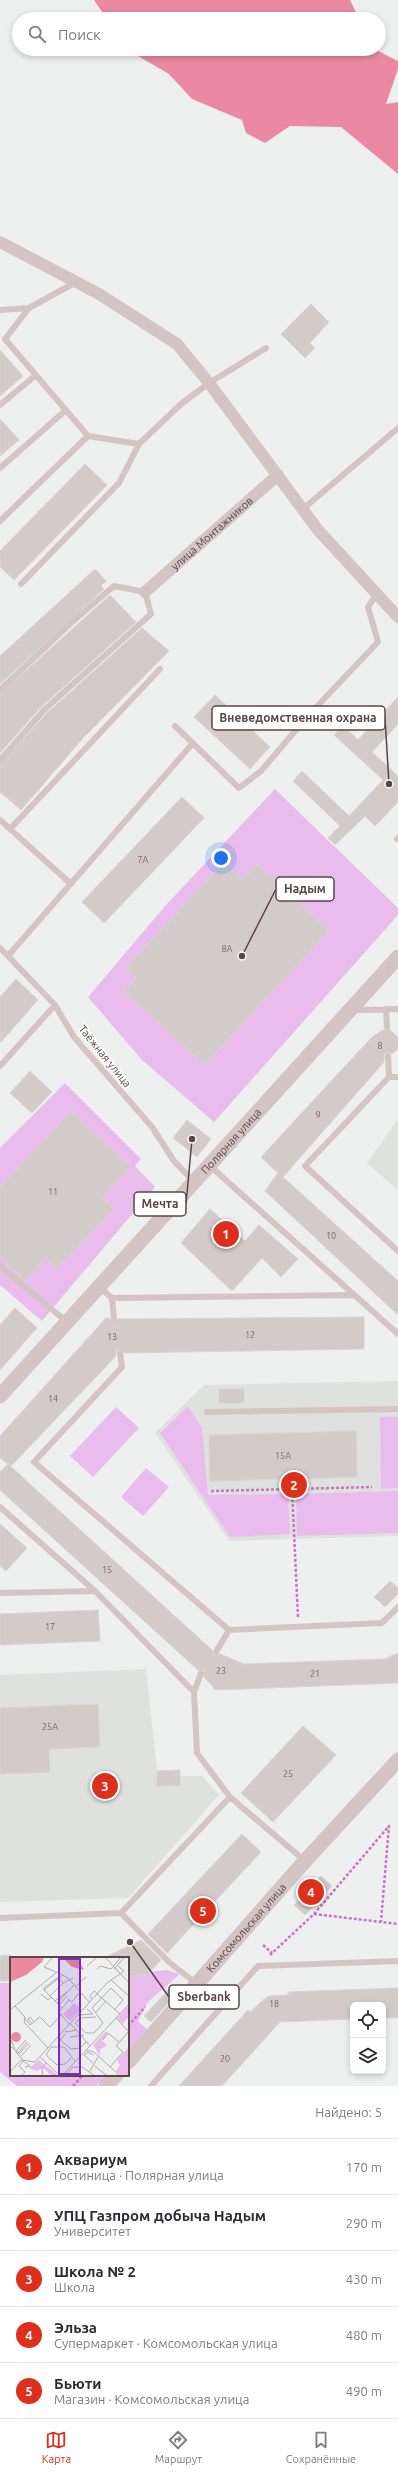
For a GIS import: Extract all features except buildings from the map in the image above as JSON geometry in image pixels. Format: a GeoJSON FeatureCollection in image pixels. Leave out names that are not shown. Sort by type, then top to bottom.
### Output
{"type":"FeatureCollection","features":[{"type":"Feature","properties":{"kind":"street"},"geometry":{"type":"LineString","coordinates":[[0,242],[99,294],[177,344],[209,383],[318,530],[398,617]]}},
{"type":"Feature","properties":{"kind":"street","name":"улица Монтажников"},"geometry":{"type":"LineString","coordinates":[[145,592],[278,475]]}},
{"type":"Feature","properties":{"kind":"street","name":"Полярная улица"},"geometry":{"type":"LineString","coordinates":[[0,1396],[398,957]]}},
{"type":"Feature","properties":{"kind":"street","name":"Комсомольская улица"},"geometry":{"type":"LineString","coordinates":[[129,2061],[305,1861],[398,1760]]}},
{"type":"Feature","properties":{"kind":"street"},"geometry":{"type":"LineString","coordinates":[[106,2086],[115,2076]]}},
{"type":"Feature","properties":{"kind":"lane"},"geometry":{"type":"LineString","coordinates":[[77,282],[29,308],[2,341],[36,375],[88,436],[139,444]]}},
{"type":"Feature","properties":{"kind":"lane"},"geometry":{"type":"LineString","coordinates":[[0,310],[29,308]]}},
{"type":"Feature","properties":{"kind":"lane"},"geometry":{"type":"LineString","coordinates":[[21,584],[119,483],[139,444],[181,404],[209,383],[266,348]]}},
{"type":"Feature","properties":{"kind":"lane"},"geometry":{"type":"LineString","coordinates":[[0,405],[36,375]]}},
{"type":"Feature","properties":{"kind":"lane"},"geometry":{"type":"LineString","coordinates":[[0,468],[66,410]]}},
{"type":"Feature","properties":{"kind":"lane"},"geometry":{"type":"LineString","coordinates":[[304,510],[398,428]]}},
{"type":"Feature","properties":{"kind":"lane"},"geometry":{"type":"LineString","coordinates":[[0,521],[88,436]]}},
{"type":"Feature","properties":{"kind":"lane"},"geometry":{"type":"LineString","coordinates":[[0,690],[72,622],[114,586],[145,592],[151,614],[44,710],[0,760]]}},
{"type":"Feature","properties":{"kind":"lane"},"geometry":{"type":"LineString","coordinates":[[176,726],[239,788],[261,771],[307,717],[378,642],[368,607],[377,594]]}},
{"type":"Feature","properties":{"kind":"lane"},"geometry":{"type":"LineString","coordinates":[[10,829],[160,669]]}},
{"type":"Feature","properties":{"kind":"lane"},"geometry":{"type":"LineString","coordinates":[[8,956],[193,743]]}},
{"type":"Feature","properties":{"kind":"lane"},"geometry":{"type":"LineString","coordinates":[[0,820],[71,884]]}},
{"type":"Feature","properties":{"kind":"lane","name":"Таёжная улица"},"geometry":{"type":"LineString","coordinates":[[0,948],[55,1004],[74,1037],[152,1127],[174,1161],[194,1182]]}},
{"type":"Feature","properties":{"kind":"lane"},"geometry":{"type":"LineString","coordinates":[[0,1066],[55,1004]]}},
{"type":"Feature","properties":{"kind":"lane"},"geometry":{"type":"LineString","coordinates":[[386,1009],[387,1028]]}},
{"type":"Feature","properties":{"kind":"lane"},"geometry":{"type":"LineString","coordinates":[[350,1010],[398,1009]]}},
{"type":"Feature","properties":{"kind":"lane"},"geometry":{"type":"LineString","coordinates":[[388,1056],[389,1077],[305,1166],[398,1251]]}},
{"type":"Feature","properties":{"kind":"lane"},"geometry":{"type":"LineString","coordinates":[[389,1077],[398,1077]]}},
{"type":"Feature","properties":{"kind":"lane"},"geometry":{"type":"LineString","coordinates":[[209,1166],[398,1334]]}},
{"type":"Feature","properties":{"kind":"lane"},"geometry":{"type":"LineString","coordinates":[[0,1266],[67,1322]]}},
{"type":"Feature","properties":{"kind":"lane"},"geometry":{"type":"LineString","coordinates":[[99,1288],[112,1298],[354,1295]]}},
{"type":"Feature","properties":{"kind":"lane"},"geometry":{"type":"LineString","coordinates":[[112,1298],[114,1319]]}},
{"type":"Feature","properties":{"kind":"lane"},"geometry":{"type":"LineString","coordinates":[[120,1353],[122,1367],[34,1462],[229,1630],[382,1623],[398,1607]]}},
{"type":"Feature","properties":{"kind":"lane"},"geometry":{"type":"LineString","coordinates":[[207,1412],[398,1409]]}},
{"type":"Feature","properties":{"kind":"lane"},"geometry":{"type":"LineString","coordinates":[[0,1507],[95,1591],[194,1692]]}},
{"type":"Feature","properties":{"kind":"lane"},"geometry":{"type":"LineString","coordinates":[[0,1593],[95,1591]]}},
{"type":"Feature","properties":{"kind":"lane"},"geometry":{"type":"LineString","coordinates":[[216,1652],[229,1630]]}},
{"type":"Feature","properties":{"kind":"lane"},"geometry":{"type":"LineString","coordinates":[[201,1673],[194,1692],[197,1753],[230,1797],[305,1861]]}},
{"type":"Feature","properties":{"kind":"lane"},"geometry":{"type":"LineString","coordinates":[[0,1918],[121,1913],[230,1797]]}},
{"type":"Feature","properties":{"kind":"lane"},"geometry":{"type":"LineString","coordinates":[[121,1913],[170,1962],[198,1984]]}},
{"type":"Feature","properties":{"kind":"lane"},"geometry":{"type":"LineString","coordinates":[[151,2086],[258,1966],[398,1961]]}},
{"type":"Feature","properties":{"kind":"path"},"geometry":{"type":"LineString","coordinates":[[211,1491],[372,1487]]}},
{"type":"Feature","properties":{"kind":"path"},"geometry":{"type":"LineString","coordinates":[[292,1489],[299,1627]]}},
{"type":"Feature","properties":{"kind":"path"},"geometry":{"type":"LineString","coordinates":[[258,1966],[314,1914],[389,1826],[380,1921]]}},
{"type":"Feature","properties":{"kind":"path"},"geometry":{"type":"LineString","coordinates":[[314,1914],[398,1924]]}},
{"type":"Feature","properties":{"kind":"path"},"geometry":{"type":"LineString","coordinates":[[262,1945],[272,1953]]}},
{"type":"Feature","properties":{"kind":"path"},"geometry":{"type":"LineString","coordinates":[[129,2025],[145,2008]]}},
{"type":"Feature","properties":{"kind":"path"},"geometry":{"type":"LineString","coordinates":[[73,2086],[83,2076]]}},
{"type":"Feature","properties":{"kind":"shaded area"},"geometry":{"type":"Polygon","coordinates":[[[94,0],[350,0],[356,12],[102,12],[94,0]]]}},
{"type":"Feature","properties":{"kind":"shaded area"},"geometry":{"type":"Polygon","coordinates":[[[386,55],[398,61],[398,69],[386,104],[398,102],[398,174],[341,127],[290,126],[265,143],[246,133],[242,120],[192,99],[169,74],[138,56],[386,55]]]}},
{"type":"Feature","properties":{"kind":"shaded area"},"geometry":{"type":"Polygon","coordinates":[[[275,789],[398,908],[398,915],[214,1122],[142,1060],[88,997],[166,905],[275,789]]]}},
{"type":"Feature","properties":{"kind":"shaded area"},"geometry":{"type":"Polygon","coordinates":[[[65,1083],[141,1159],[135,1166],[155,1187],[42,1321],[0,1285],[0,1148],[65,1083]]]}},
{"type":"Feature","properties":{"kind":"shaded area"},"geometry":{"type":"Polygon","coordinates":[[[398,1119],[398,1190],[367,1163],[398,1119]]]}},
{"type":"Feature","properties":{"kind":"shaded area"},"geometry":{"type":"Polygon","coordinates":[[[398,1381],[398,1536],[229,1541],[155,1433],[204,1385],[398,1381]]]}},
{"type":"Feature","properties":{"kind":"shaded area"},"geometry":{"type":"Polygon","coordinates":[[[188,1406],[202,1428],[208,1495],[288,1494],[290,1534],[230,1537],[160,1433],[188,1406]]]}},
{"type":"Feature","properties":{"kind":"shaded area"},"geometry":{"type":"Polygon","coordinates":[[[116,1407],[139,1428],[93,1477],[70,1456],[116,1407]]]}},
{"type":"Feature","properties":{"kind":"shaded area"},"geometry":{"type":"Polygon","coordinates":[[[380,1417],[398,1417],[398,1488],[381,1489],[380,1417]]]}},
{"type":"Feature","properties":{"kind":"shaded area"},"geometry":{"type":"Polygon","coordinates":[[[146,1468],[169,1487],[143,1516],[121,1497],[146,1468]]]}},
{"type":"Feature","properties":{"kind":"shaded area"},"geometry":{"type":"Polygon","coordinates":[[[398,1491],[398,1533],[297,1536],[296,1494],[398,1491]]]}},
{"type":"Feature","properties":{"kind":"shaded area"},"geometry":{"type":"Polygon","coordinates":[[[146,1669],[157,1771],[180,1770],[180,1776],[202,1776],[219,1795],[128,1898],[0,1902],[0,1675],[146,1669]]]}},
{"type":"Feature","properties":{"kind":"shaded area"},"geometry":{"type":"Polygon","coordinates":[[[167,1970],[180,1974],[148,2002],[138,2021],[149,2031],[129,2052],[129,1974],[167,1970]]]}},
{"type":"Feature","properties":{"kind":"shaded area"},"geometry":{"type":"Polygon","coordinates":[[[0,1983],[10,1983],[10,2076],[106,2076],[97,2086],[17,2086],[0,2072],[0,1983]]]}},
{"type":"Feature","properties":{"kind":"place","name":"Вневедомственная охрана"},"geometry":{"type":"Point","coordinates":[389,784]}},
{"type":"Feature","properties":{"kind":"place","name":"Надым"},"geometry":{"type":"Point","coordinates":[242,956]}},
{"type":"Feature","properties":{"kind":"place","name":"Мечта"},"geometry":{"type":"Point","coordinates":[192,1139]}},
{"type":"Feature","properties":{"kind":"place","name":"Аквариум"},"geometry":{"type":"Point","coordinates":[226,1234]}},
{"type":"Feature","properties":{"kind":"place","name":"УПЦ Газпром добыча Надым"},"geometry":{"type":"Point","coordinates":[294,1485]}},
{"type":"Feature","properties":{"kind":"place","name":"Школа № 2"},"geometry":{"type":"Point","coordinates":[105,1786]}},
{"type":"Feature","properties":{"kind":"place","name":"Эльза"},"geometry":{"type":"Point","coordinates":[311,1892]}},
{"type":"Feature","properties":{"kind":"place","name":"Бьюти"},"geometry":{"type":"Point","coordinates":[203,1911]}},
{"type":"Feature","properties":{"kind":"place","name":"Sberbank"},"geometry":{"type":"Point","coordinates":[130,1942]}}]}
